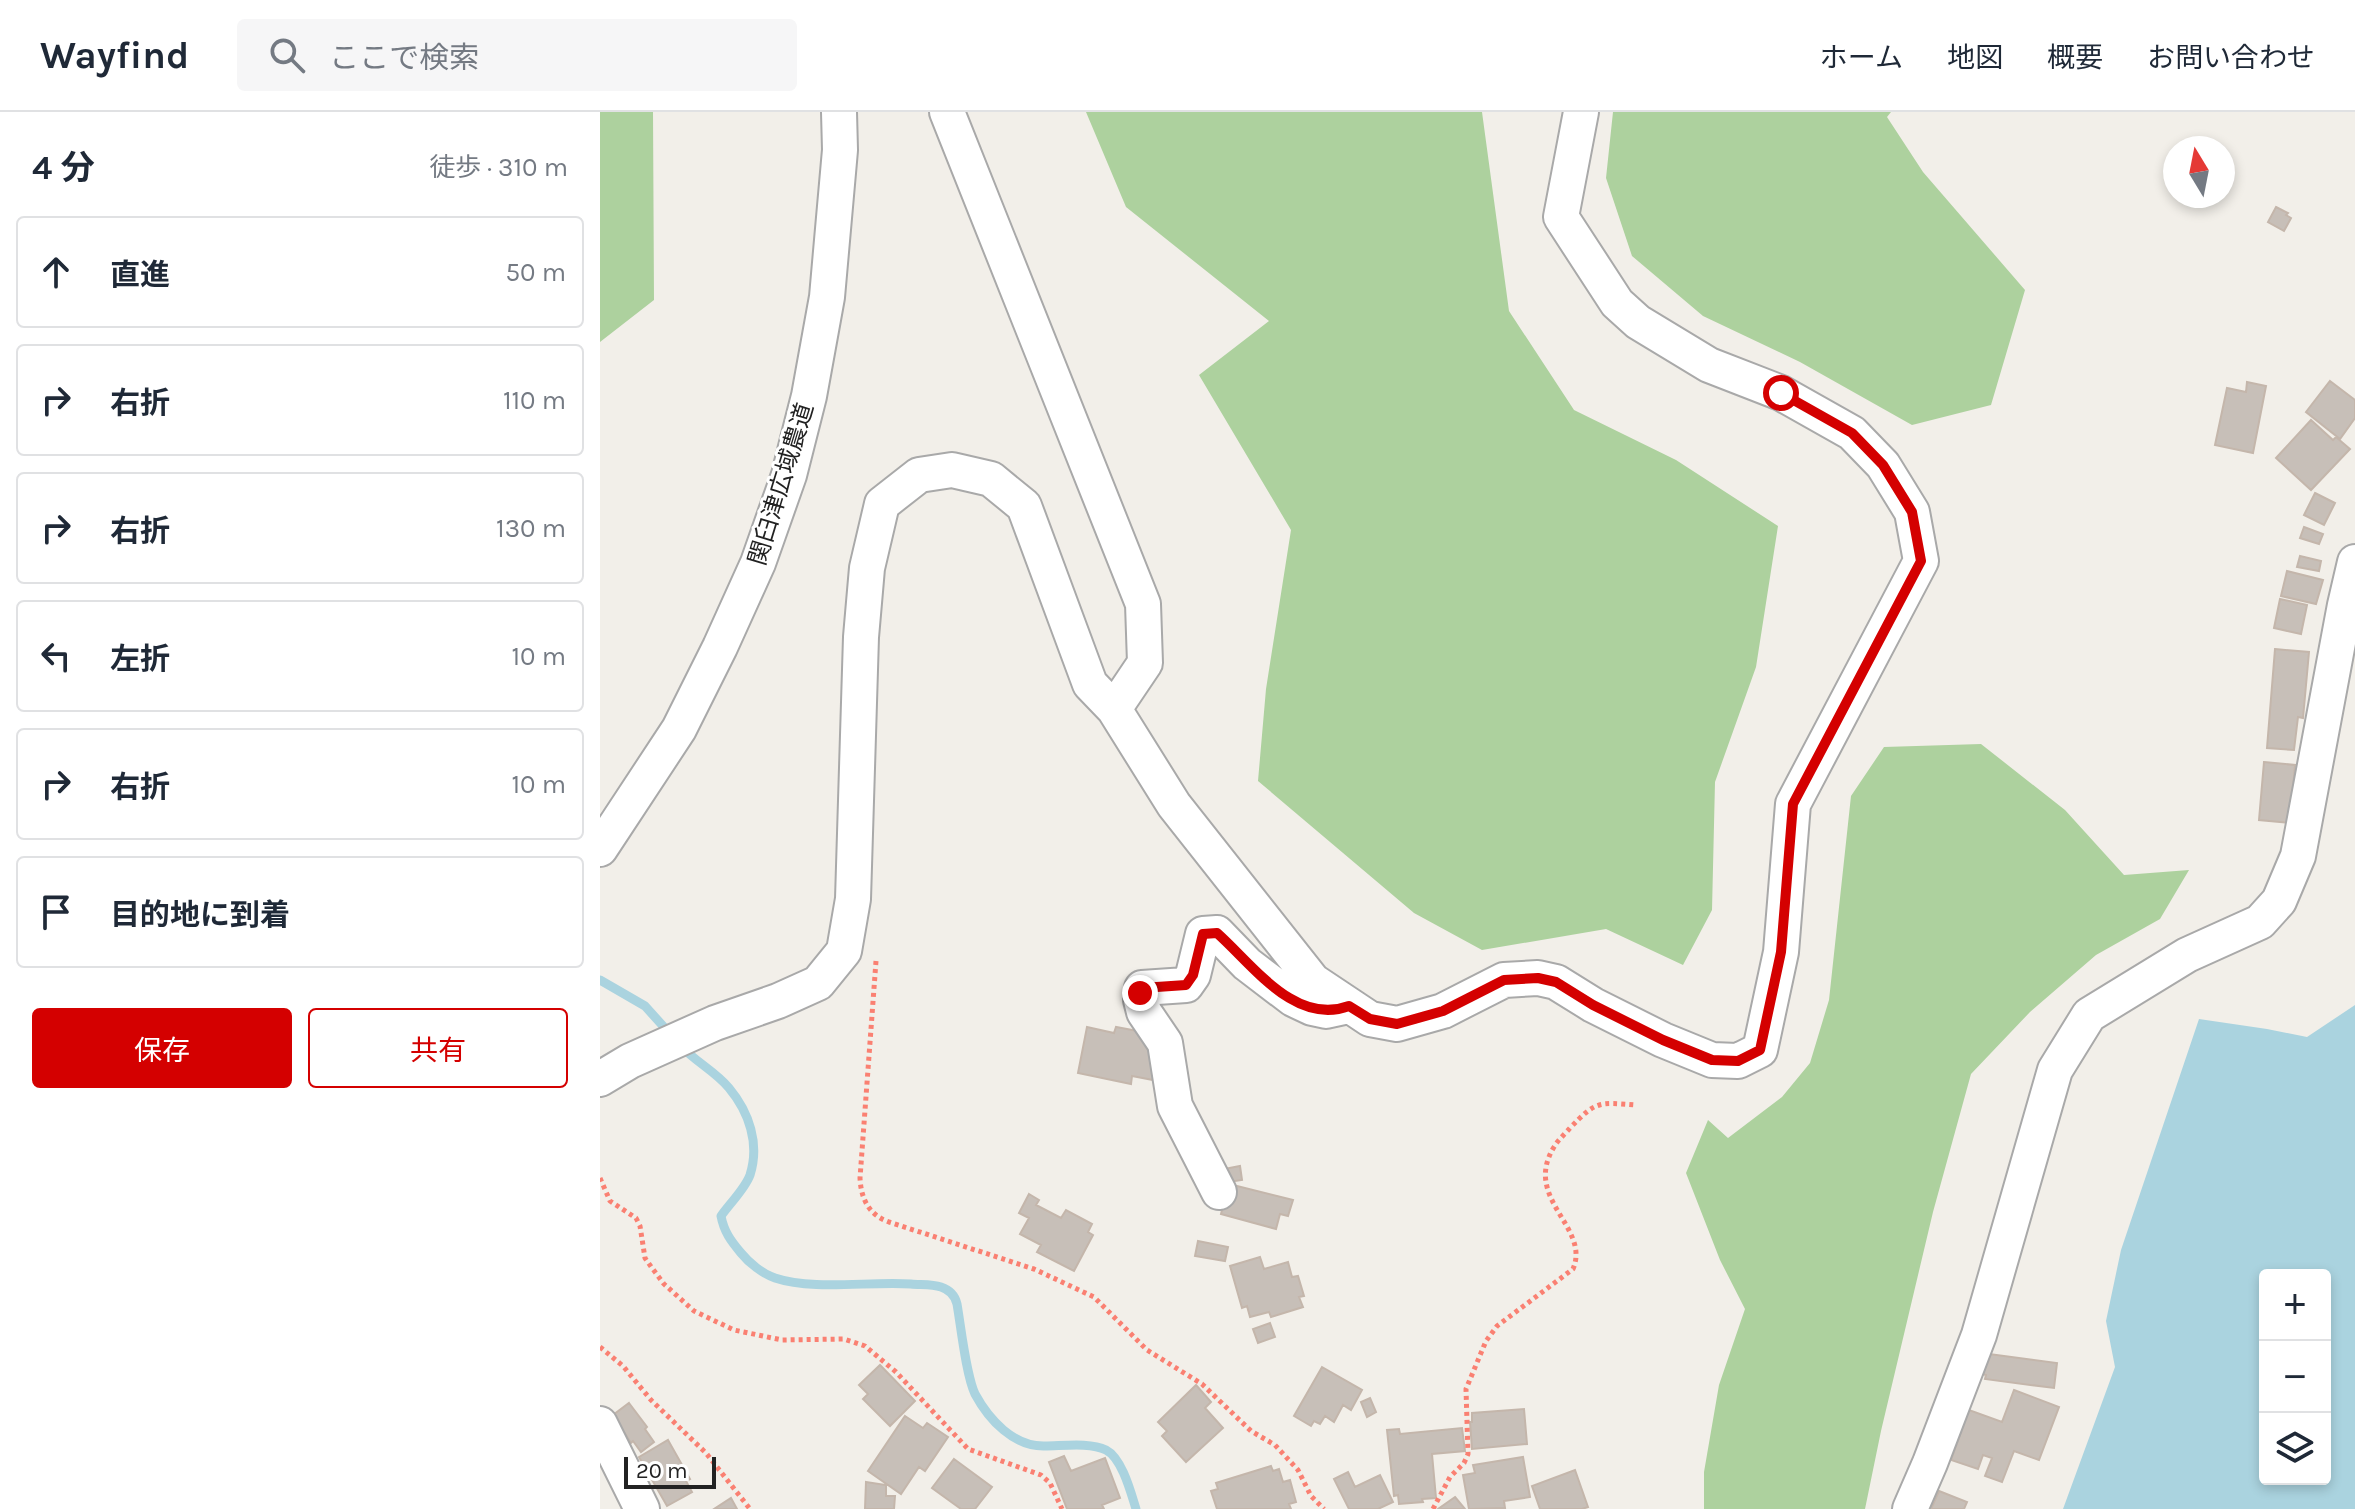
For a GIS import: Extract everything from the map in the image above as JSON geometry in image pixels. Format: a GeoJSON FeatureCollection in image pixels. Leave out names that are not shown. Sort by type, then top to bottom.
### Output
{"type":"FeatureCollection","features":[{"type":"Feature","properties":{"kind":"street","name":"関臼津広域農道"},"geometry":{"type":"LineString","coordinates":[[609,836],[679,729],[720,647],[758,563],[789,475],[809,396],[827,297],[840,150],[839,112]]}},
{"type":"Feature","properties":{"kind":"street"},"geometry":{"type":"LineString","coordinates":[[947,112],[1143,604],[1145,663],[1114,709]]}},
{"type":"Feature","properties":{"kind":"street"},"geometry":{"type":"LineString","coordinates":[[600,1079],[694,1032],[818,983],[844,951],[853,899],[861,637],[867,568],[882,504],[919,475],[952,470],[991,479],[1024,506],[1090,684],[1114,709],[1174,805],[1313,981],[1370,1019],[1397,1024],[1443,1011],[1504,980],[1538,978],[1556,982],[1593,1005],[1712,1060],[1738,1061],[1760,1050],[1781,952],[1793,804],[1921,561],[1912,512],[1883,465],[1852,433],[1781,393],[1709,365],[1638,322],[1617,303],[1561,217],[1581,112]]}},
{"type":"Feature","properties":{"kind":"street"},"geometry":{"type":"LineString","coordinates":[[1910,1509],[1979,1335],[2055,1070],[2089,1015],[2187,955],[2260,922],[2279,901],[2298,856],[2355,562]]}},
{"type":"Feature","properties":{"kind":"street"},"geometry":{"type":"LineString","coordinates":[[1219,1192],[1175,1106],[1165,1043],[1144,1012],[1142,988],[1186,985],[1193,975],[1203,934],[1209,932],[1217,933],[1247,964],[1293,999],[1326,1011],[1349,1006]]}},
{"type":"Feature","properties":{"kind":"street"},"geometry":{"type":"LineString","coordinates":[[600,1424],[642,1509]]}},
{"type":"Feature","properties":{"kind":"path"},"geometry":{"type":"LineString","coordinates":[[876,955],[860,1178],[864,1199],[871,1210],[878,1218],[1034,1269],[1094,1297],[1147,1350],[1202,1384],[1251,1431],[1275,1445],[1293,1463],[1311,1496],[1324,1509]]}},
{"type":"Feature","properties":{"kind":"path"},"geometry":{"type":"LineString","coordinates":[[1433,1509],[1450,1477],[1468,1454],[1466,1389],[1486,1341],[1497,1326],[1573,1269],[1576,1253],[1572,1238],[1545,1186],[1546,1170],[1554,1146],[1597,1104],[1635,1105]]}},
{"type":"Feature","properties":{"kind":"path"},"geometry":{"type":"LineString","coordinates":[[600,1178],[610,1201],[636,1218],[645,1258],[652,1268],[664,1284],[694,1311],[734,1330],[782,1340],[844,1339],[865,1346],[896,1372],[968,1449],[1041,1475],[1050,1483],[1062,1509]]}},
{"type":"Feature","properties":{"kind":"path"},"geometry":{"type":"LineString","coordinates":[[600,1347],[623,1366],[651,1400],[706,1453],[750,1509]]}},
{"type":"Feature","properties":{"kind":"green space"},"geometry":{"type":"Polygon","coordinates":[[[600,112],[653,112],[654,300],[600,342],[600,112]]]}},
{"type":"Feature","properties":{"kind":"green space"},"geometry":{"type":"Polygon","coordinates":[[[1086,112],[1482,112],[1509,311],[1574,410],[1676,460],[1778,526],[1756,667],[1715,782],[1712,910],[1683,965],[1606,929],[1482,950],[1414,913],[1258,781],[1266,689],[1291,530],[1199,375],[1269,321],[1126,207],[1086,112]]]}},
{"type":"Feature","properties":{"kind":"green space"},"geometry":{"type":"Polygon","coordinates":[[[1613,112],[1891,112],[1887,117],[1923,172],[2025,290],[1991,405],[1912,425],[1800,362],[1703,316],[1632,256],[1606,178],[1613,112]]]}},
{"type":"Feature","properties":{"kind":"green space"},"geometry":{"type":"Polygon","coordinates":[[[1981,744],[2065,810],[2124,875],[2189,870],[2160,919],[2096,955],[2030,1012],[1971,1074],[1933,1212],[1865,1509],[1704,1509],[1704,1472],[1719,1385],[1745,1309],[1720,1260],[1686,1173],[1708,1120],[1728,1138],[1782,1097],[1810,1063],[1829,1000],[1851,796],[1884,747],[1981,744]]]}},
{"type":"Feature","properties":{"kind":"water"},"geometry":{"type":"Polygon","coordinates":[[[2355,1005],[2355,1509],[2063,1509],[2115,1367],[2106,1321],[2121,1250],[2199,1019],[2307,1037],[2355,1005]]]}},
{"type":"Feature","properties":{"kind":"building"},"geometry":{"type":"Polygon","coordinates":[[[2276,207],[2291,218],[2284,231],[2268,222],[2276,207]]]}},
{"type":"Feature","properties":{"kind":"building"},"geometry":{"type":"Polygon","coordinates":[[[2330,381],[2355,400],[2355,418],[2340,439],[2306,412],[2330,381]]]}},
{"type":"Feature","properties":{"kind":"building"},"geometry":{"type":"Polygon","coordinates":[[[2247,382],[2266,386],[2253,453],[2215,445],[2227,388],[2246,392],[2247,382]]]}},
{"type":"Feature","properties":{"kind":"building"},"geometry":{"type":"Polygon","coordinates":[[[2311,420],[2333,440],[2336,437],[2350,449],[2311,490],[2276,458],[2311,420]]]}},
{"type":"Feature","properties":{"kind":"building"},"geometry":{"type":"Polygon","coordinates":[[[2315,493],[2335,503],[2324,525],[2304,515],[2315,493]]]}},
{"type":"Feature","properties":{"kind":"building"},"geometry":{"type":"Polygon","coordinates":[[[2304,527],[2323,534],[2319,544],[2300,538],[2304,527]]]}},
{"type":"Feature","properties":{"kind":"building"},"geometry":{"type":"Polygon","coordinates":[[[2300,556],[2321,561],[2319,571],[2297,567],[2300,556]]]}},
{"type":"Feature","properties":{"kind":"building"},"geometry":{"type":"Polygon","coordinates":[[[2287,571],[2323,580],[2316,604],[2281,596],[2287,571]]]}},
{"type":"Feature","properties":{"kind":"building"},"geometry":{"type":"Polygon","coordinates":[[[2280,599],[2307,605],[2301,634],[2274,628],[2280,599]]]}},
{"type":"Feature","properties":{"kind":"building"},"geometry":{"type":"Polygon","coordinates":[[[2275,649],[2309,652],[2303,718],[2298,717],[2294,750],[2267,748],[2275,649]]]}},
{"type":"Feature","properties":{"kind":"building"},"geometry":{"type":"Polygon","coordinates":[[[2264,762],[2295,765],[2290,823],[2259,820],[2264,762]]]}},
{"type":"Feature","properties":{"kind":"building"},"geometry":{"type":"Polygon","coordinates":[[[1087,1027],[1114,1033],[1116,1027],[1143,1032],[1141,1039],[1161,1043],[1153,1080],[1132,1076],[1131,1084],[1078,1073],[1087,1027]]]}},
{"type":"Feature","properties":{"kind":"building"},"geometry":{"type":"Polygon","coordinates":[[[1240,1166],[1242,1180],[1221,1183],[1219,1170],[1240,1166]]]}},
{"type":"Feature","properties":{"kind":"building"},"geometry":{"type":"Polygon","coordinates":[[[1229,1184],[1293,1200],[1288,1216],[1280,1214],[1276,1229],[1221,1214],[1229,1184]]]}},
{"type":"Feature","properties":{"kind":"building"},"geometry":{"type":"Polygon","coordinates":[[[1029,1194],[1039,1200],[1036,1205],[1061,1218],[1066,1210],[1092,1224],[1088,1232],[1093,1235],[1074,1271],[1037,1252],[1041,1245],[1020,1234],[1029,1218],[1019,1213],[1029,1194]]]}},
{"type":"Feature","properties":{"kind":"building"},"geometry":{"type":"Polygon","coordinates":[[[1198,1241],[1228,1247],[1225,1261],[1195,1256],[1198,1241]]]}},
{"type":"Feature","properties":{"kind":"building"},"geometry":{"type":"Polygon","coordinates":[[[1260,1257],[1264,1269],[1288,1262],[1292,1277],[1298,1276],[1304,1296],[1299,1297],[1303,1307],[1271,1317],[1269,1312],[1250,1317],[1247,1306],[1242,1308],[1230,1266],[1260,1257]]]}},
{"type":"Feature","properties":{"kind":"building"},"geometry":{"type":"Polygon","coordinates":[[[1270,1323],[1275,1337],[1258,1343],[1253,1329],[1270,1323]]]}},
{"type":"Feature","properties":{"kind":"building"},"geometry":{"type":"Polygon","coordinates":[[[1989,1354],[2057,1363],[2054,1388],[1985,1379],[1986,1375],[1981,1374],[1984,1357],[1989,1358],[1989,1354]]]}},
{"type":"Feature","properties":{"kind":"building"},"geometry":{"type":"Polygon","coordinates":[[[880,1365],[915,1401],[890,1426],[863,1399],[868,1394],[859,1385],[880,1365]]]}},
{"type":"Feature","properties":{"kind":"building"},"geometry":{"type":"Polygon","coordinates":[[[1322,1367],[1362,1390],[1351,1410],[1343,1405],[1334,1422],[1325,1416],[1320,1424],[1314,1421],[1311,1426],[1294,1416],[1322,1367]]]}},
{"type":"Feature","properties":{"kind":"building"},"geometry":{"type":"Polygon","coordinates":[[[1196,1385],[1211,1402],[1205,1408],[1223,1428],[1186,1462],[1162,1436],[1167,1431],[1158,1422],[1196,1385]]]}},
{"type":"Feature","properties":{"kind":"building"},"geometry":{"type":"Polygon","coordinates":[[[2014,1390],[2059,1407],[2039,1460],[2014,1451],[2002,1482],[1985,1476],[1992,1458],[1983,1455],[1978,1469],[1951,1460],[1969,1410],[2002,1422],[2014,1390]]]}},
{"type":"Feature","properties":{"kind":"building"},"geometry":{"type":"Polygon","coordinates":[[[1370,1398],[1376,1412],[1367,1417],[1361,1402],[1370,1398]]]}},
{"type":"Feature","properties":{"kind":"building"},"geometry":{"type":"Polygon","coordinates":[[[629,1403],[654,1442],[641,1452],[633,1441],[631,1443],[613,1415],[629,1403]]]}},
{"type":"Feature","properties":{"kind":"building"},"geometry":{"type":"Polygon","coordinates":[[[1524,1409],[1527,1444],[1472,1449],[1472,1413],[1524,1409]]]}},
{"type":"Feature","properties":{"kind":"building"},"geometry":{"type":"Polygon","coordinates":[[[905,1416],[923,1428],[927,1423],[948,1437],[925,1471],[919,1467],[901,1494],[868,1471],[905,1416]]]}},
{"type":"Feature","properties":{"kind":"building"},"geometry":{"type":"Polygon","coordinates":[[[1462,1428],[1465,1451],[1432,1454],[1436,1498],[1399,1504],[1398,1495],[1394,1496],[1387,1430],[1399,1429],[1400,1434],[1462,1428]]]}},
{"type":"Feature","properties":{"kind":"building"},"geometry":{"type":"Polygon","coordinates":[[[668,1440],[690,1479],[686,1481],[692,1492],[667,1506],[639,1457],[668,1440]]]}},
{"type":"Feature","properties":{"kind":"building"},"geometry":{"type":"Polygon","coordinates":[[[1064,1456],[1071,1471],[1105,1458],[1120,1498],[1102,1505],[1104,1509],[1067,1509],[1049,1462],[1064,1456]]]}},
{"type":"Feature","properties":{"kind":"building"},"geometry":{"type":"Polygon","coordinates":[[[1523,1457],[1530,1497],[1504,1501],[1505,1508],[1469,1509],[1463,1475],[1475,1473],[1473,1465],[1523,1457]]]}},
{"type":"Feature","properties":{"kind":"building"},"geometry":{"type":"Polygon","coordinates":[[[954,1459],[992,1487],[975,1509],[961,1509],[932,1488],[954,1459]]]}},
{"type":"Feature","properties":{"kind":"building"},"geometry":{"type":"Polygon","coordinates":[[[1271,1466],[1273,1471],[1279,1469],[1283,1482],[1290,1480],[1296,1502],[1289,1504],[1291,1509],[1217,1509],[1211,1491],[1218,1489],[1216,1483],[1271,1466]]]}},
{"type":"Feature","properties":{"kind":"building"},"geometry":{"type":"Polygon","coordinates":[[[1575,1470],[1588,1507],[1540,1509],[1532,1486],[1575,1470]]]}},
{"type":"Feature","properties":{"kind":"building"},"geometry":{"type":"Polygon","coordinates":[[[1348,1472],[1355,1487],[1380,1475],[1393,1502],[1378,1509],[1349,1509],[1334,1479],[1348,1472]]]}},
{"type":"Feature","properties":{"kind":"building"},"geometry":{"type":"Polygon","coordinates":[[[866,1482],[886,1485],[886,1496],[895,1496],[894,1509],[865,1509],[866,1482]]]}},
{"type":"Feature","properties":{"kind":"building"},"geometry":{"type":"Polygon","coordinates":[[[1939,1491],[1967,1502],[1964,1509],[1931,1509],[1939,1491]]]}},
{"type":"Feature","properties":{"kind":"building"},"geometry":{"type":"Polygon","coordinates":[[[1455,1497],[1465,1509],[1438,1509],[1455,1497]]]}},
{"type":"Feature","properties":{"kind":"building"},"geometry":{"type":"Polygon","coordinates":[[[731,1498],[737,1509],[714,1509],[731,1498]]]}},
{"type":"Feature","properties":{"kind":"waterway"},"geometry":{"type":"LineString","coordinates":[[600,980],[645,1006],[672,1036]]}},
{"type":"Feature","properties":{"kind":"waterway"},"geometry":{"type":"LineString","coordinates":[[682,1047],[729,1088],[742,1107],[751,1129],[754,1152],[750,1175],[721,1216],[728,1236],[744,1257],[766,1274],[790,1282],[824,1285],[895,1283],[934,1285],[947,1290],[957,1304],[972,1386],[995,1422],[1013,1437],[1034,1445],[1084,1445],[1106,1450],[1117,1460],[1136,1509]]}},
{"type":"Feature","properties":{"kind":"route"},"geometry":{"type":"LineString","coordinates":[[1140,993],[1142,988],[1186,985],[1193,975],[1203,934],[1209,932],[1217,933],[1272,985],[1293,999],[1326,1011],[1349,1006],[1370,1019],[1397,1024],[1443,1011],[1504,980],[1538,978],[1556,982],[1593,1005],[1663,1040],[1712,1060],[1738,1061],[1760,1050],[1781,952],[1793,804],[1921,561],[1912,512],[1883,465],[1852,433],[1781,393]]}}]}
